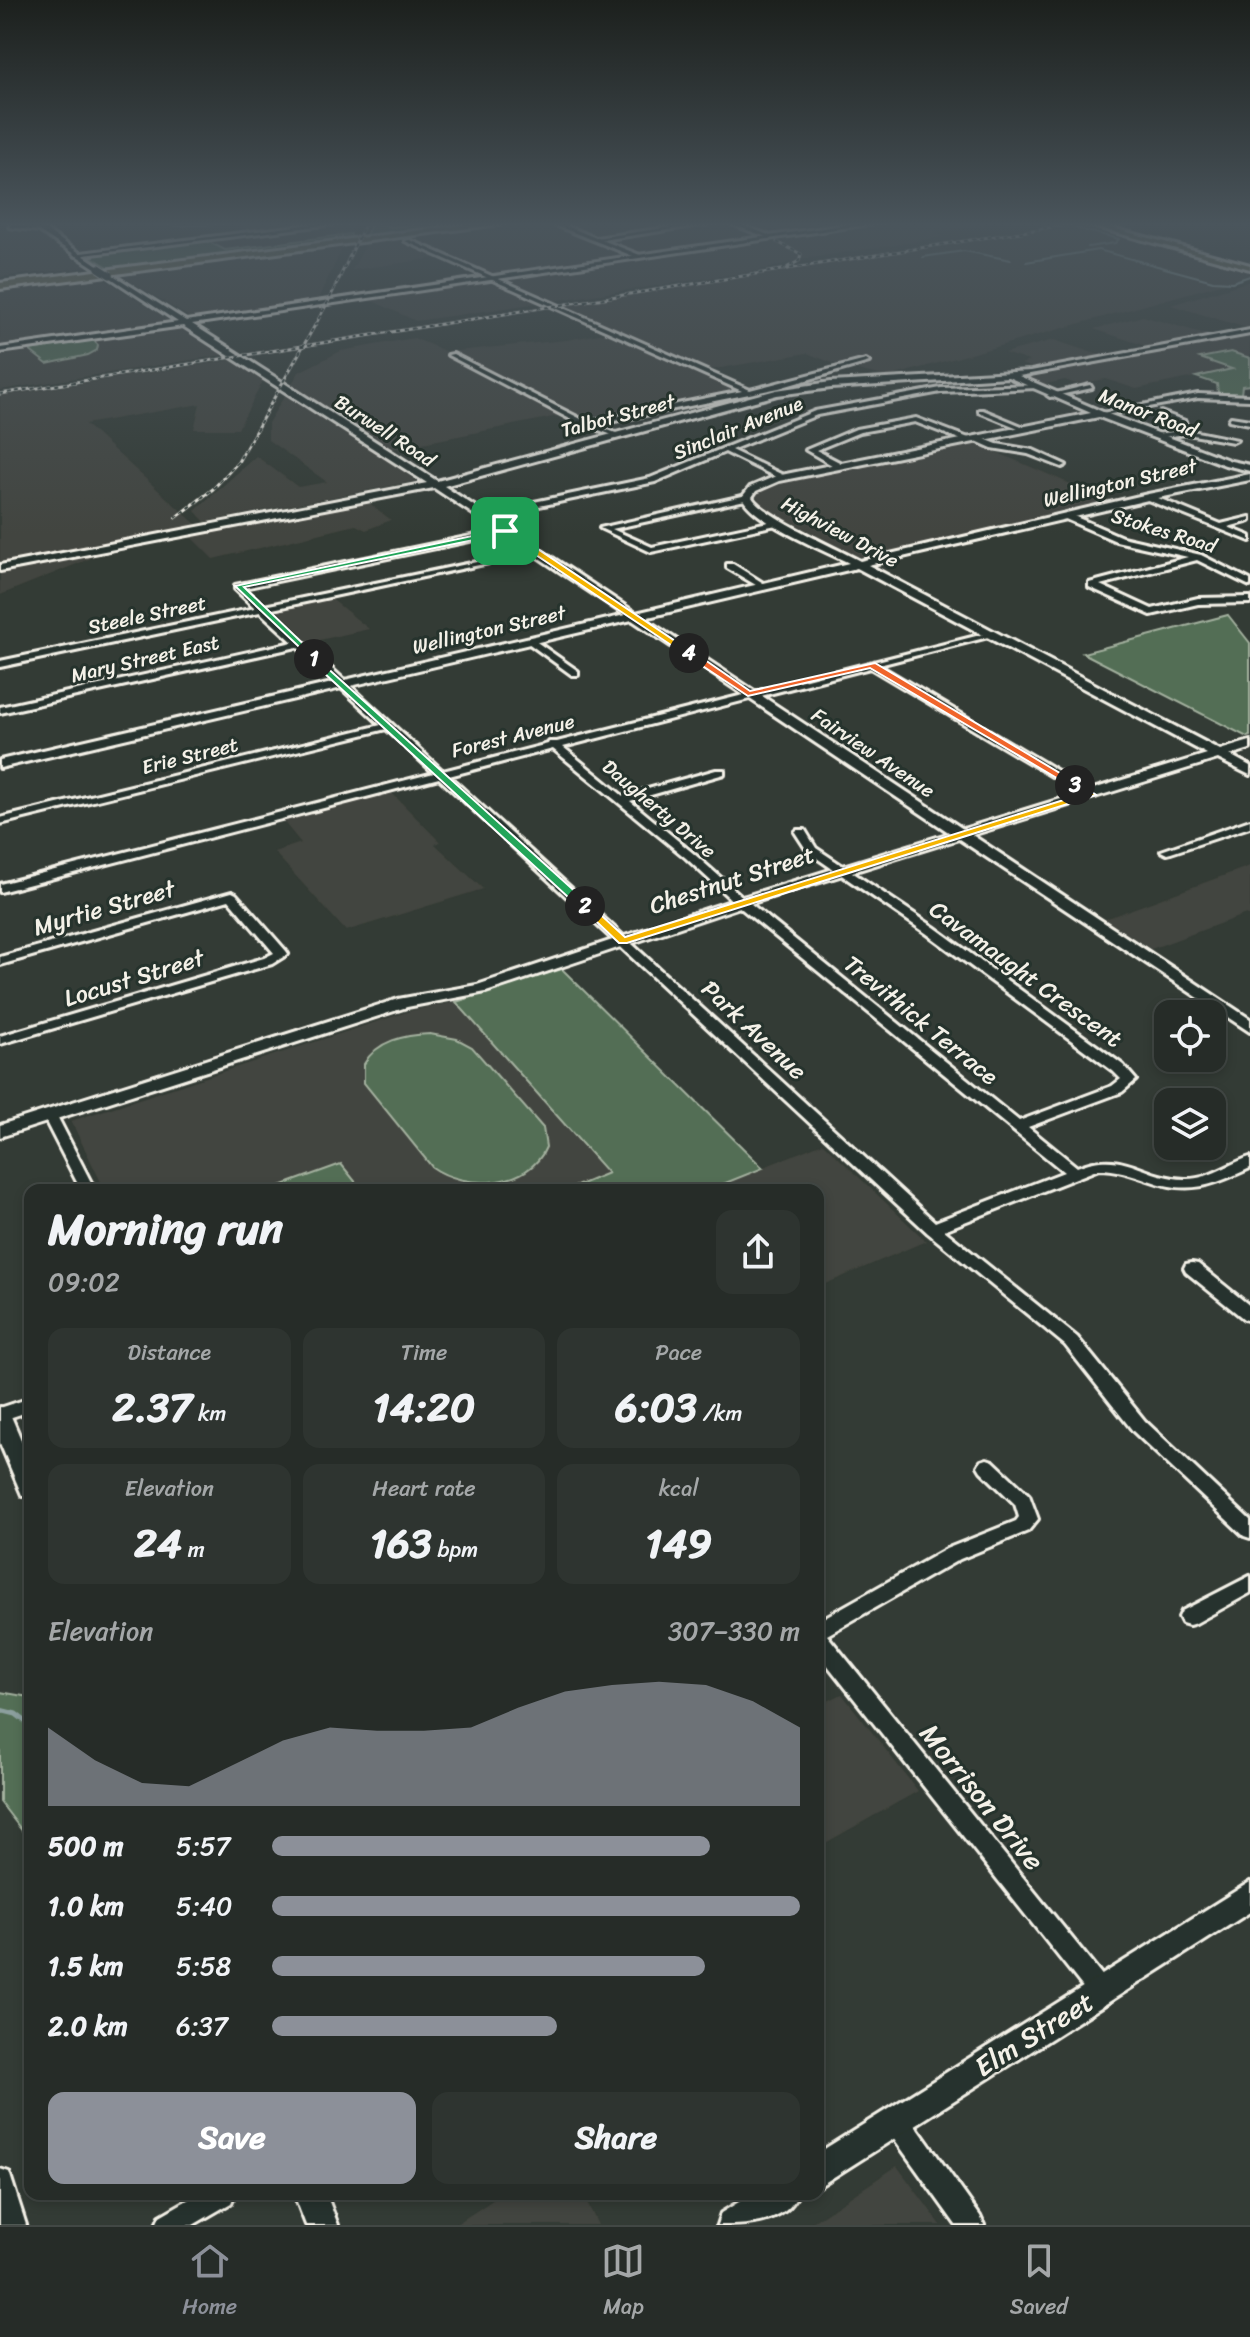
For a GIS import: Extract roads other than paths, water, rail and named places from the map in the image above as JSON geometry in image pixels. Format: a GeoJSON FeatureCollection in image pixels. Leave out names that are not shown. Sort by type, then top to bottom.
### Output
{"type":"FeatureCollection","features":[{"type":"Feature","properties":{"kind":"street"},"geometry":{"type":"LineString","coordinates":[[0,350],[165,326]]}},
{"type":"Feature","properties":{"kind":"street","name":"Burwell Road"},"geometry":{"type":"LineString","coordinates":[[188,326],[434,484]]}},
{"type":"Feature","properties":{"kind":"street"},"geometry":{"type":"LineString","coordinates":[[598,326],[749,392]]}},
{"type":"Feature","properties":{"kind":"street","name":"Talbot Street"},"geometry":{"type":"LineString","coordinates":[[0,568],[434,484],[776,393],[868,383],[1012,376],[1093,364],[1250,332]]}},
{"type":"Feature","properties":{"kind":"street"},"geometry":{"type":"LineString","coordinates":[[451,355],[587,424],[617,435]]}},
{"type":"Feature","properties":{"kind":"street"},"geometry":{"type":"LineString","coordinates":[[587,424],[749,392],[870,361]]}},
{"type":"Feature","properties":{"kind":"street","name":"Manor Road"},"geometry":{"type":"LineString","coordinates":[[1012,376],[1050,395],[1247,472]]}},
{"type":"Feature","properties":{"kind":"street","name":"Sinclair Avenue"},"geometry":{"type":"LineString","coordinates":[[504,509],[641,483],[815,413],[941,390],[1035,387]]}},
{"type":"Feature","properties":{"kind":"street"},"geometry":{"type":"LineString","coordinates":[[1050,395],[1090,387]]}},
{"type":"Feature","properties":{"kind":"street","name":"Highview Drive"},"geometry":{"type":"LineString","coordinates":[[1250,398],[1198,396],[1100,414],[782,478],[759,485],[747,497],[754,508],[778,522],[1250,771]]}},
{"type":"Feature","properties":{"kind":"street"},"geometry":{"type":"LineString","coordinates":[[981,411],[1025,429]]}},
{"type":"Feature","properties":{"kind":"street"},"geometry":{"type":"LineString","coordinates":[[1160,419],[1185,424],[1184,432]]}},
{"type":"Feature","properties":{"kind":"street"},"geometry":{"type":"LineString","coordinates":[[1231,419],[1250,422]]}},
{"type":"Feature","properties":{"kind":"street"},"geometry":{"type":"LineString","coordinates":[[840,466],[810,450],[855,431],[916,420],[1000,447],[1030,452],[1062,465]]}},
{"type":"Feature","properties":{"kind":"street"},"geometry":{"type":"LineString","coordinates":[[1158,436],[1184,432],[1233,440]]}},
{"type":"Feature","properties":{"kind":"street"},"geometry":{"type":"LineString","coordinates":[[726,450],[782,478]]}},
{"type":"Feature","properties":{"kind":"street","name":"Wellington Street"},"geometry":{"type":"LineString","coordinates":[[0,764],[1247,472]]}},
{"type":"Feature","properties":{"kind":"street","name":"Fairview Avenue"},"geometry":{"type":"LineString","coordinates":[[434,484],[1250,1027]]}},
{"type":"Feature","properties":{"kind":"street"},"geometry":{"type":"LineString","coordinates":[[747,497],[604,528],[651,550],[778,522]]}},
{"type":"Feature","properties":{"kind":"street"},"geometry":{"type":"LineString","coordinates":[[1148,497],[1250,539]]}},
{"type":"Feature","properties":{"kind":"street","name":"Stokes Road"},"geometry":{"type":"LineString","coordinates":[[1066,516],[1119,539],[1198,557],[1250,583]]}},
{"type":"Feature","properties":{"kind":"street"},"geometry":{"type":"LineString","coordinates":[[1219,527],[1250,519]]}},
{"type":"Feature","properties":{"kind":"street","name":"Park Avenue"},"geometry":{"type":"LineString","coordinates":[[505,531],[238,587],[933,1229],[1071,1341],[1139,1426],[1250,1531]]}},
{"type":"Feature","properties":{"kind":"street","name":"Steele Street"},"geometry":{"type":"LineString","coordinates":[[0,664],[536,551]]}},
{"type":"Feature","properties":{"kind":"street"},"geometry":{"type":"LineString","coordinates":[[1198,557],[1092,585],[1151,612],[1198,601],[1250,600]]}},
{"type":"Feature","properties":{"kind":"street"},"geometry":{"type":"LineString","coordinates":[[730,566],[764,586]]}},
{"type":"Feature","properties":{"kind":"street","name":"Forest Avenue"},"geometry":{"type":"LineString","coordinates":[[0,888],[989,634]]}},
{"type":"Feature","properties":{"kind":"street"},"geometry":{"type":"LineString","coordinates":[[531,641],[575,673]]}},
{"type":"Feature","properties":{"kind":"street","name":"Mary Street East"},"geometry":{"type":"LineString","coordinates":[[0,710],[298,644]]}},
{"type":"Feature","properties":{"kind":"street"},"geometry":{"type":"LineString","coordinates":[[872,665],[1091,795]]}},
{"type":"Feature","properties":{"kind":"street","name":"Erie Street"},"geometry":{"type":"LineString","coordinates":[[0,821],[388,726]]}},
{"type":"Feature","properties":{"kind":"street","name":"Daugherty Drive"},"geometry":{"type":"LineString","coordinates":[[553,744],[741,902]]}},
{"type":"Feature","properties":{"kind":"street","name":"Chestnut Street"},"geometry":{"type":"LineString","coordinates":[[0,1131],[404,1003],[467,992],[741,902],[1250,745]]}},
{"type":"Feature","properties":{"kind":"street"},"geometry":{"type":"LineString","coordinates":[[622,800],[720,772]]}},
{"type":"Feature","properties":{"kind":"street"},"geometry":{"type":"LineString","coordinates":[[1167,851],[1250,823]]}},
{"type":"Feature","properties":{"kind":"street","name":"Cavamaught Crescent"},"geometry":{"type":"LineString","coordinates":[[801,832],[807,845],[840,871],[930,930],[1118,1068],[1129,1080],[1117,1089],[1018,1126]]}},
{"type":"Feature","properties":{"kind":"street","name":"Locust Street"},"geometry":{"type":"LineString","coordinates":[[0,1040],[280,955],[280,951],[236,897],[220,898]]}},
{"type":"Feature","properties":{"kind":"street","name":"Myrtie Street"},"geometry":{"type":"LineString","coordinates":[[0,961],[220,898]]}},
{"type":"Feature","properties":{"kind":"street","name":"Trevithick Terrace"},"geometry":{"type":"LineString","coordinates":[[741,902],[1074,1172]]}},
{"type":"Feature","properties":{"kind":"street"},"geometry":{"type":"LineString","coordinates":[[50,1116],[85,1184]]}},
{"type":"Feature","properties":{"kind":"street"},"geometry":{"type":"LineString","coordinates":[[933,1229],[1097,1164],[1115,1164],[1185,1185],[1203,1182],[1250,1162]]}},
{"type":"Feature","properties":{"kind":"street"},"geometry":{"type":"LineString","coordinates":[[1192,1268],[1250,1315]]}},
{"type":"Feature","properties":{"kind":"street"},"geometry":{"type":"LineString","coordinates":[[24,1406],[0,1415],[24,1474]]}},
{"type":"Feature","properties":{"kind":"street"},"geometry":{"type":"LineString","coordinates":[[824,1628],[953,1554],[1022,1526],[1029,1519],[1023,1500],[987,1466]]}},
{"type":"Feature","properties":{"kind":"street"},"geometry":{"type":"LineString","coordinates":[[1189,1617],[1250,1584]]}},
{"type":"Feature","properties":{"kind":"street","name":"Morrison Drive"},"geometry":{"type":"LineString","coordinates":[[824,1646],[1101,1992]]}},
{"type":"Feature","properties":{"kind":"street","name":"Elm Street"},"geometry":{"type":"LineString","coordinates":[[824,2167],[1250,1896]]}},
{"type":"Feature","properties":{"kind":"street"},"geometry":{"type":"LineString","coordinates":[[897,2121],[971,2225]]}},
{"type":"Feature","properties":{"kind":"street"},"geometry":{"type":"LineString","coordinates":[[0,2181],[13,2225]]}},
{"type":"Feature","properties":{"kind":"street"},"geometry":{"type":"LineString","coordinates":[[169,2225],[212,2200]]}},
{"type":"Feature","properties":{"kind":"street"},"geometry":{"type":"LineString","coordinates":[[312,2200],[322,2225]]}},
{"type":"Feature","properties":{"kind":"street"},"geometry":{"type":"LineString","coordinates":[[733,2225],[773,2200]]}},
{"type":"Feature","properties":{"kind":"waterway"},"geometry":{"type":"LineString","coordinates":[[0,1710],[16,1714],[24,1720]]}},
{"type":"Feature","properties":{"kind":"railway"},"geometry":{"type":"LineString","coordinates":[[303,346],[315,326]]}},
{"type":"Feature","properties":{"kind":"railway"},"geometry":{"type":"LineString","coordinates":[[303,346],[430,326]]}},
{"type":"Feature","properties":{"kind":"railway"},"geometry":{"type":"LineString","coordinates":[[0,394],[303,346]]}},
{"type":"Feature","properties":{"kind":"railway"},"geometry":{"type":"LineString","coordinates":[[176,518],[213,489],[238,462],[303,346]]}}]}
